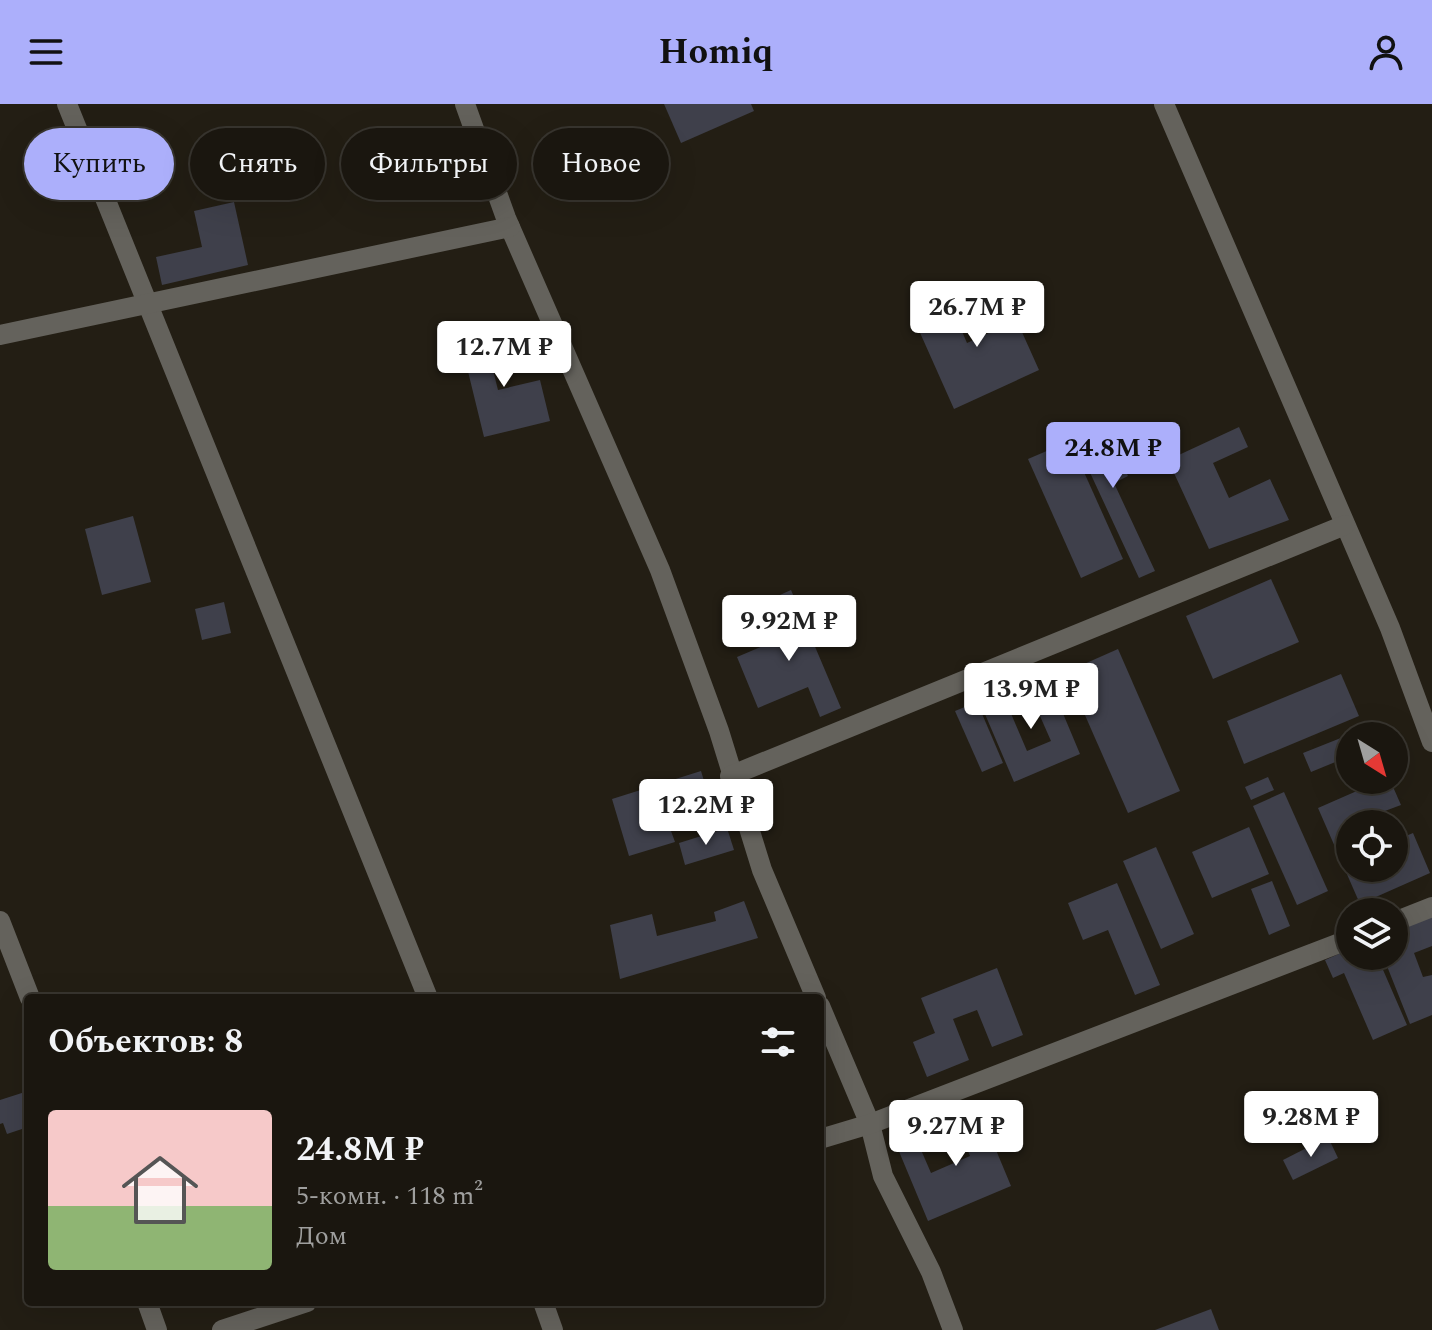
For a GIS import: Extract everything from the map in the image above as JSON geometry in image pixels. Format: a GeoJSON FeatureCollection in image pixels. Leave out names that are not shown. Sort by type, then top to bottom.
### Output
{"type":"FeatureCollection","features":[{"type":"Feature","properties":{"kind":"street"},"geometry":{"type":"LineString","coordinates":[[67,104],[426,994]]}},
{"type":"Feature","properties":{"kind":"street"},"geometry":{"type":"LineString","coordinates":[[466,104],[510,227],[660,570],[719,731],[730,776],[762,870],[814,994]]}},
{"type":"Feature","properties":{"kind":"street"},"geometry":{"type":"LineString","coordinates":[[1164,104],[1390,628],[1432,742]]}},
{"type":"Feature","properties":{"kind":"street"},"geometry":{"type":"LineString","coordinates":[[0,335],[510,227]]}},
{"type":"Feature","properties":{"kind":"street"},"geometry":{"type":"LineString","coordinates":[[730,776],[1345,525]]}},
{"type":"Feature","properties":{"kind":"street"},"geometry":{"type":"LineString","coordinates":[[1408,916],[1432,907]]}},
{"type":"Feature","properties":{"kind":"street"},"geometry":{"type":"LineString","coordinates":[[0,921],[28,994]]}},
{"type":"Feature","properties":{"kind":"street"},"geometry":{"type":"LineString","coordinates":[[824,1138],[870,1124],[1336,944]]}},
{"type":"Feature","properties":{"kind":"street"},"geometry":{"type":"LineString","coordinates":[[824,1015],[870,1124],[883,1176],[931,1272],[953,1330]]}},
{"type":"Feature","properties":{"kind":"street"},"geometry":{"type":"LineString","coordinates":[[148,1306],[157,1330]]}},
{"type":"Feature","properties":{"kind":"street"},"geometry":{"type":"LineString","coordinates":[[222,1330],[295,1306]]}},
{"type":"Feature","properties":{"kind":"street"},"geometry":{"type":"LineString","coordinates":[[544,1306],[553,1330]]}},
{"type":"Feature","properties":{"kind":"building"},"geometry":{"type":"Polygon","coordinates":[[[664,104],[751,104],[754,111],[681,143],[664,104]]]}},
{"type":"Feature","properties":{"kind":"building"},"geometry":{"type":"Polygon","coordinates":[[[234,202],[248,265],[162,285],[156,257],[202,247],[194,211],[234,202]]]}},
{"type":"Feature","properties":{"kind":"building"},"geometry":{"type":"Polygon","coordinates":[[[999,281],[1039,370],[954,409],[913,317],[949,301],[967,343],[995,330],[978,291],[999,281]]]}},
{"type":"Feature","properties":{"kind":"building"},"geometry":{"type":"Polygon","coordinates":[[[526,336],[531,357],[492,366],[498,390],[540,380],[550,421],[484,437],[463,351],[526,336]]]}},
{"type":"Feature","properties":{"kind":"building"},"geometry":{"type":"Polygon","coordinates":[[[1103,422],[1128,476],[1114,483],[1155,571],[1139,578],[1073,436],[1103,422]]]}},
{"type":"Feature","properties":{"kind":"building"},"geometry":{"type":"Polygon","coordinates":[[[1239,427],[1248,447],[1213,463],[1229,498],[1270,479],[1289,520],[1209,549],[1168,460],[1239,427]]]}},
{"type":"Feature","properties":{"kind":"building"},"geometry":{"type":"Polygon","coordinates":[[[1070,441],[1123,559],[1081,578],[1028,459],[1070,441]]]}},
{"type":"Feature","properties":{"kind":"building"},"geometry":{"type":"Polygon","coordinates":[[[133,516],[151,582],[102,595],[85,529],[133,516]]]}},
{"type":"Feature","properties":{"kind":"building"},"geometry":{"type":"Polygon","coordinates":[[[1271,579],[1299,642],[1213,679],[1186,616],[1271,579]]]}},
{"type":"Feature","properties":{"kind":"building"},"geometry":{"type":"Polygon","coordinates":[[[791,590],[841,708],[820,717],[808,687],[758,708],[737,657],[786,636],[771,599],[791,590]]]}},
{"type":"Feature","properties":{"kind":"building"},"geometry":{"type":"Polygon","coordinates":[[[224,602],[231,633],[202,640],[195,609],[224,602]]]}},
{"type":"Feature","properties":{"kind":"building"},"geometry":{"type":"Polygon","coordinates":[[[1118,649],[1180,791],[1128,813],[1066,672],[1118,649]]]}},
{"type":"Feature","properties":{"kind":"building"},"geometry":{"type":"Polygon","coordinates":[[[1046,673],[1080,754],[1014,782],[979,700],[1001,690],[1027,751],[1051,741],[1025,682],[1046,673]]]}},
{"type":"Feature","properties":{"kind":"building"},"geometry":{"type":"Polygon","coordinates":[[[1341,674],[1359,716],[1336,722],[1336,726],[1244,764],[1227,721],[1341,674]]]}},
{"type":"Feature","properties":{"kind":"building"},"geometry":{"type":"Polygon","coordinates":[[[977,702],[1003,763],[982,772],[955,711],[977,702]]]}},
{"type":"Feature","properties":{"kind":"building"},"geometry":{"type":"Polygon","coordinates":[[[1336,740],[1336,762],[1311,772],[1303,753],[1336,740]]]}},
{"type":"Feature","properties":{"kind":"building"},"geometry":{"type":"Polygon","coordinates":[[[701,771],[709,797],[678,807],[683,822],[671,831],[675,842],[629,856],[612,799],[701,771]]]}},
{"type":"Feature","properties":{"kind":"building"},"geometry":{"type":"Polygon","coordinates":[[[1268,777],[1274,790],[1251,800],[1245,787],[1268,777]]]}},
{"type":"Feature","properties":{"kind":"building"},"geometry":{"type":"Polygon","coordinates":[[[1284,792],[1328,891],[1297,905],[1253,806],[1284,792]]]}},
{"type":"Feature","properties":{"kind":"building"},"geometry":{"type":"Polygon","coordinates":[[[1350,794],[1396,794],[1401,805],[1388,810],[1336,810],[1336,849],[1318,808],[1350,794]]]}},
{"type":"Feature","properties":{"kind":"building"},"geometry":{"type":"Polygon","coordinates":[[[1249,827],[1269,874],[1212,898],[1192,852],[1249,827]]]}},
{"type":"Feature","properties":{"kind":"building"},"geometry":{"type":"Polygon","coordinates":[[[727,828],[734,850],[685,865],[679,843],[727,828]]]}},
{"type":"Feature","properties":{"kind":"building"},"geometry":{"type":"Polygon","coordinates":[[[1413,833],[1430,873],[1374,898],[1357,898],[1350,882],[1408,882],[1408,835],[1413,833]]]}},
{"type":"Feature","properties":{"kind":"building"},"geometry":{"type":"Polygon","coordinates":[[[1156,847],[1194,934],[1161,949],[1123,861],[1156,847]]]}},
{"type":"Feature","properties":{"kind":"building"},"geometry":{"type":"Polygon","coordinates":[[[1272,881],[1290,926],[1269,935],[1251,889],[1272,881]]]}},
{"type":"Feature","properties":{"kind":"building"},"geometry":{"type":"Polygon","coordinates":[[[1117,883],[1160,985],[1135,995],[1108,930],[1083,940],[1068,903],[1117,883]]]}},
{"type":"Feature","properties":{"kind":"building"},"geometry":{"type":"Polygon","coordinates":[[[744,901],[758,938],[620,979],[610,925],[652,914],[657,936],[716,921],[714,912],[744,901]]]}},
{"type":"Feature","properties":{"kind":"building"},"geometry":{"type":"Polygon","coordinates":[[[1432,915],[1432,946],[1414,953],[1423,977],[1432,975],[1432,1015],[1410,1024],[1389,970],[1408,970],[1408,924],[1432,915]]]}},
{"type":"Feature","properties":{"kind":"building"},"geometry":{"type":"Polygon","coordinates":[[[1336,955],[1336,970],[1383,970],[1407,1025],[1373,1040],[1344,973],[1333,978],[1325,960],[1336,955]]]}},
{"type":"Feature","properties":{"kind":"building"},"geometry":{"type":"Polygon","coordinates":[[[997,968],[1023,1035],[992,1047],[977,1010],[953,1019],[969,1060],[927,1077],[913,1042],[935,1033],[921,998],[997,968]]]}},
{"type":"Feature","properties":{"kind":"building"},"geometry":{"type":"Polygon","coordinates":[[[24,1092],[24,1128],[7,1134],[3,1123],[0,1124],[0,1100],[24,1092]]]}},
{"type":"Feature","properties":{"kind":"building"},"geometry":{"type":"Polygon","coordinates":[[[976,1102],[1011,1186],[928,1221],[893,1137],[912,1129],[931,1173],[970,1156],[952,1112],[976,1102]]]}},
{"type":"Feature","properties":{"kind":"building"},"geometry":{"type":"Polygon","coordinates":[[[1328,1137],[1338,1158],[1293,1180],[1283,1160],[1328,1137]]]}},
{"type":"Feature","properties":{"kind":"building"},"geometry":{"type":"Polygon","coordinates":[[[1211,1309],[1219,1330],[1155,1330],[1211,1309]]]}}]}
